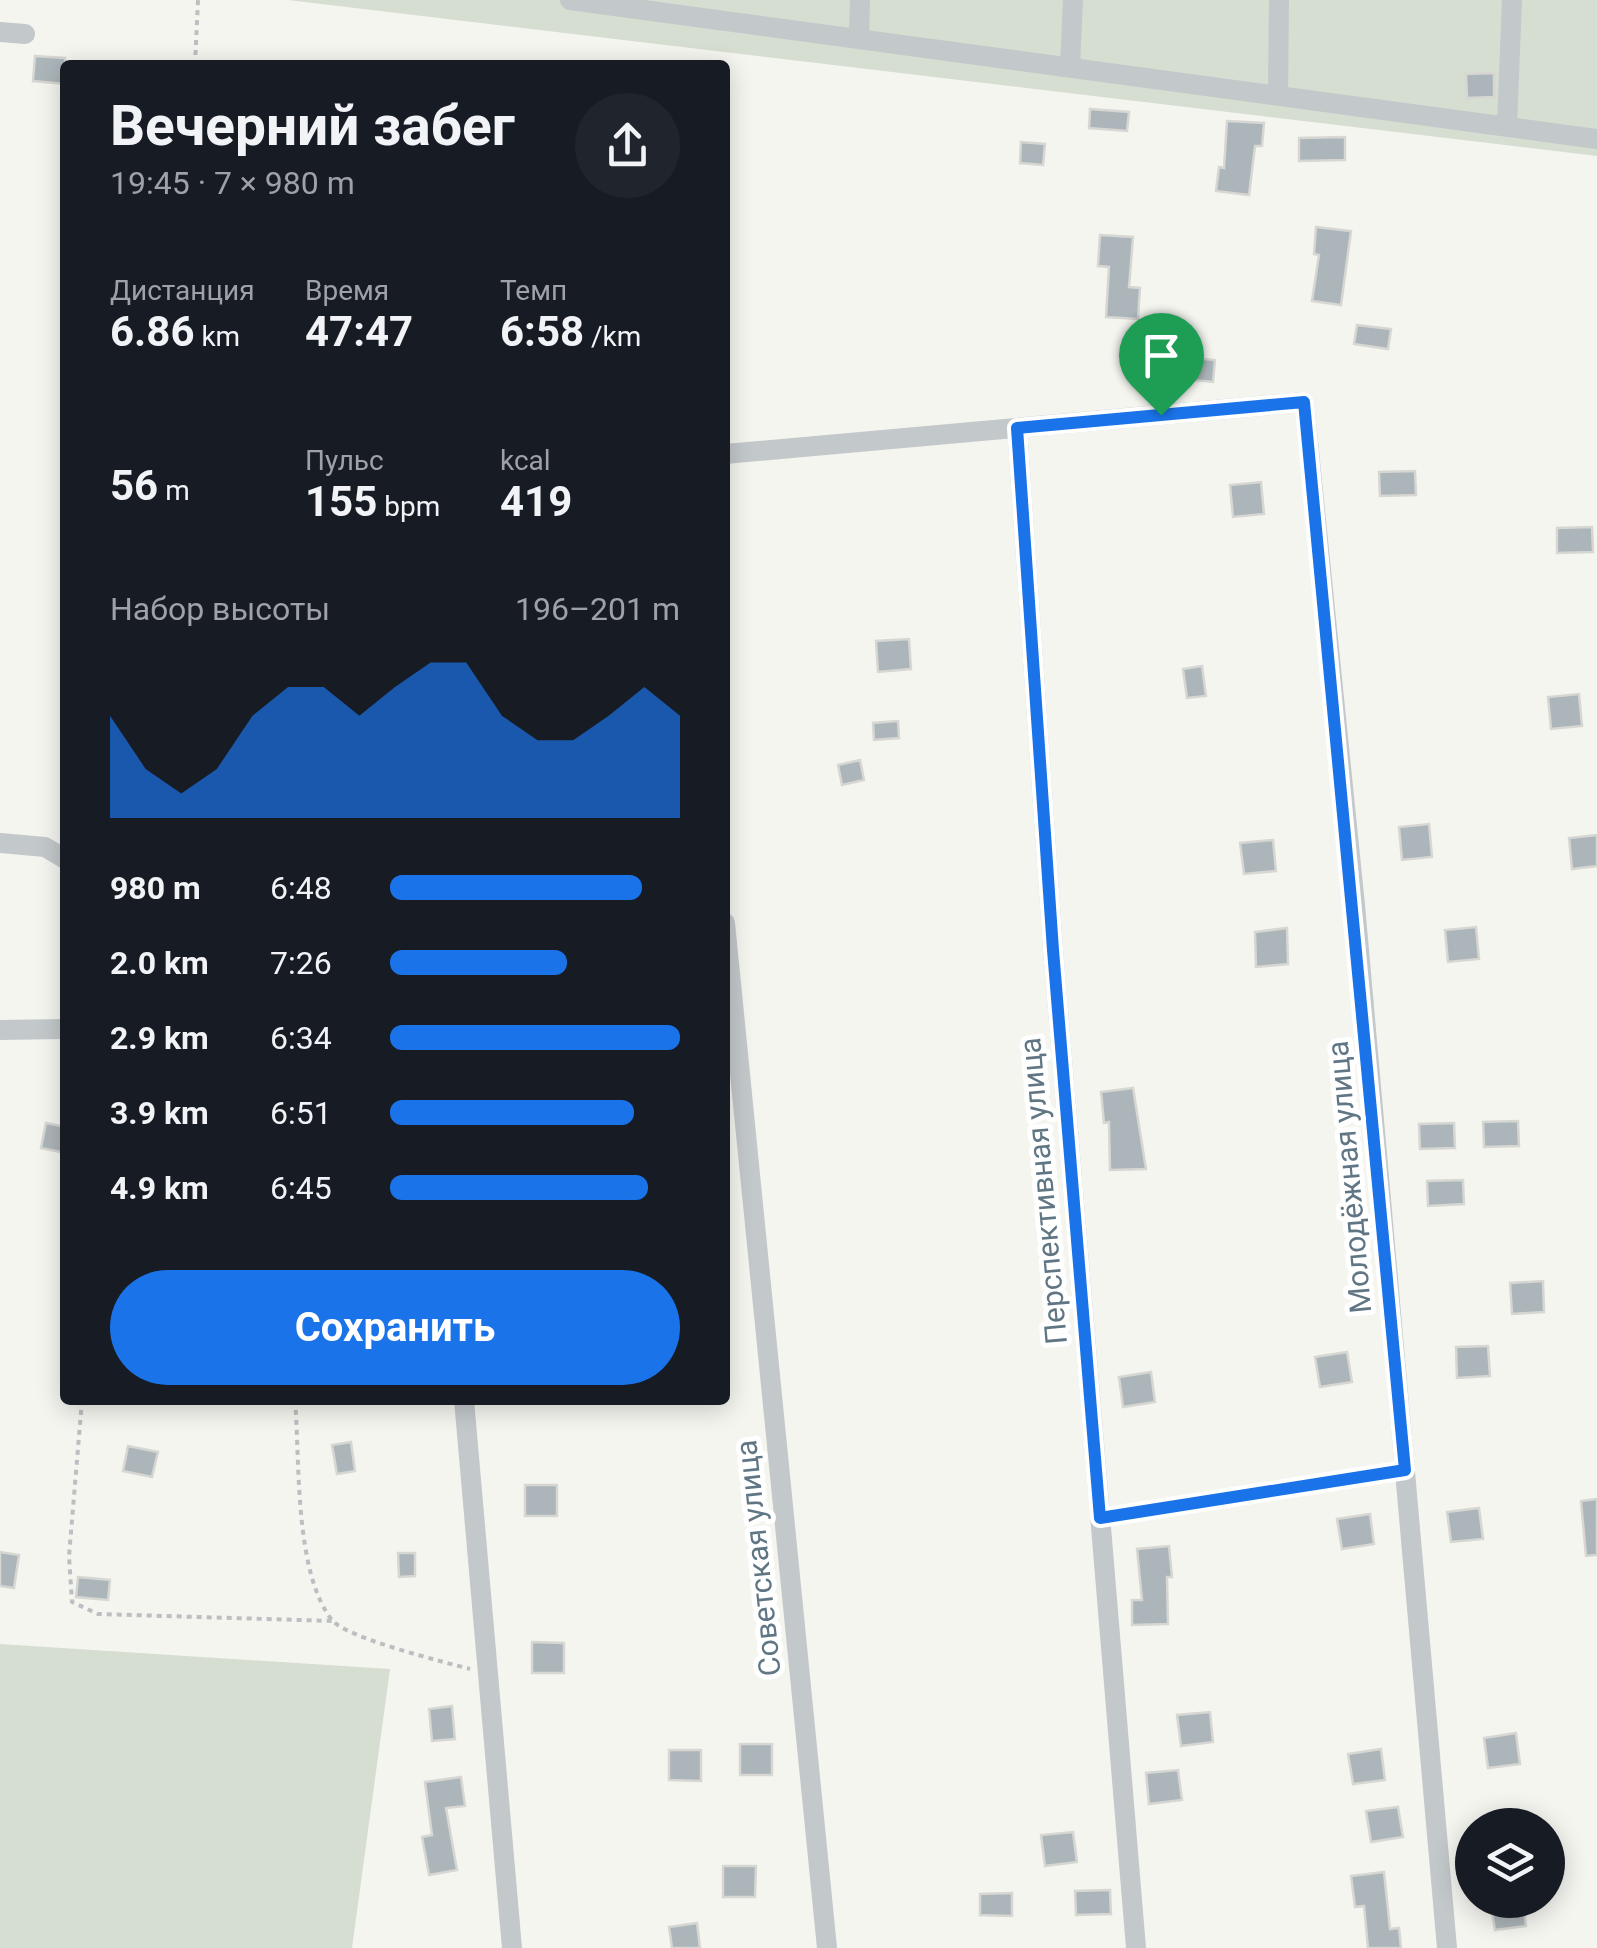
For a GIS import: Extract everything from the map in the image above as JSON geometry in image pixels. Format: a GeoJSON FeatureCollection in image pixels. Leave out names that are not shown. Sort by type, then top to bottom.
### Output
{"type":"FeatureCollection","features":[{"type":"Feature","properties":{"kind":"street"},"geometry":{"type":"LineString","coordinates":[[570,0],[637,4],[1597,139]]}},
{"type":"Feature","properties":{"kind":"street"},"geometry":{"type":"LineString","coordinates":[[859,36],[860,0]]}},
{"type":"Feature","properties":{"kind":"street"},"geometry":{"type":"LineString","coordinates":[[1070,66],[1073,0]]}},
{"type":"Feature","properties":{"kind":"street"},"geometry":{"type":"LineString","coordinates":[[1278,94],[1279,0]]}},
{"type":"Feature","properties":{"kind":"street"},"geometry":{"type":"LineString","coordinates":[[1507,126],[1512,0]]}},
{"type":"Feature","properties":{"kind":"street"},"geometry":{"type":"LineString","coordinates":[[0,32],[25,34]]}},
{"type":"Feature","properties":{"kind":"street","name":"Молодёжная улица"},"geometry":{"type":"LineString","coordinates":[[1017,428],[1304,402],[1448,1948]]}},
{"type":"Feature","properties":{"kind":"street"},"geometry":{"type":"LineString","coordinates":[[730,454],[1017,428]]}},
{"type":"Feature","properties":{"kind":"street","name":"Перспективная улица"},"geometry":{"type":"LineString","coordinates":[[1017,428],[1053,950],[1136,1948]]}},
{"type":"Feature","properties":{"kind":"street"},"geometry":{"type":"LineString","coordinates":[[0,843],[45,847],[60,856]]}},
{"type":"Feature","properties":{"kind":"street","name":"Советская улица"},"geometry":{"type":"LineString","coordinates":[[730,973],[828,1948]]}},
{"type":"Feature","properties":{"kind":"street"},"geometry":{"type":"LineString","coordinates":[[0,1030],[60,1029]]}},
{"type":"Feature","properties":{"kind":"street"},"geometry":{"type":"LineString","coordinates":[[464,1405],[512,1948]]}},
{"type":"Feature","properties":{"kind":"lane"},"geometry":{"type":"LineString","coordinates":[[1100,1518],[1405,1470]]}},
{"type":"Feature","properties":{"kind":"path"},"geometry":{"type":"LineString","coordinates":[[195,60],[198,0]]}},
{"type":"Feature","properties":{"kind":"path"},"geometry":{"type":"LineString","coordinates":[[82,1405],[68,1556],[72,1602],[98,1614],[332,1621],[393,1650],[490,1673]]}},
{"type":"Feature","properties":{"kind":"path"},"geometry":{"type":"LineString","coordinates":[[295,1405],[309,1571],[332,1621]]}},
{"type":"Feature","properties":{"kind":"shaded area"},"geometry":{"type":"Polygon","coordinates":[[[288,0],[1597,0],[1597,156],[288,0]]]}},
{"type":"Feature","properties":{"kind":"shaded area"},"geometry":{"type":"Polygon","coordinates":[[[0,1644],[390,1669],[352,1948],[0,1948],[0,1644]]]}},
{"type":"Feature","properties":{"kind":"building"},"geometry":{"type":"Polygon","coordinates":[[[35,56],[65,58],[60,60],[60,84],[33,81],[35,56]]]}},
{"type":"Feature","properties":{"kind":"building"},"geometry":{"type":"Polygon","coordinates":[[[1494,73],[1494,97],[1467,98],[1466,74],[1494,73]]]}},
{"type":"Feature","properties":{"kind":"building"},"geometry":{"type":"Polygon","coordinates":[[[1090,109],[1129,112],[1127,131],[1089,128],[1090,109]]]}},
{"type":"Feature","properties":{"kind":"building"},"geometry":{"type":"Polygon","coordinates":[[[1227,121],[1264,123],[1262,146],[1255,146],[1249,195],[1216,191],[1219,167],[1224,168],[1227,121]]]}},
{"type":"Feature","properties":{"kind":"building"},"geometry":{"type":"Polygon","coordinates":[[[1345,137],[1345,160],[1299,161],[1299,138],[1345,137]]]}},
{"type":"Feature","properties":{"kind":"building"},"geometry":{"type":"Polygon","coordinates":[[[1021,142],[1045,144],[1043,165],[1020,163],[1021,142]]]}},
{"type":"Feature","properties":{"kind":"building"},"geometry":{"type":"Polygon","coordinates":[[[1316,227],[1351,231],[1341,305],[1312,301],[1319,255],[1314,254],[1316,227]]]}},
{"type":"Feature","properties":{"kind":"building"},"geometry":{"type":"Polygon","coordinates":[[[1100,235],[1133,237],[1129,287],[1140,288],[1138,319],[1106,317],[1109,267],[1098,266],[1100,235]]]}},
{"type":"Feature","properties":{"kind":"building"},"geometry":{"type":"Polygon","coordinates":[[[1357,325],[1391,329],[1388,349],[1354,344],[1357,325]]]}},
{"type":"Feature","properties":{"kind":"building"},"geometry":{"type":"Polygon","coordinates":[[[1184,357],[1215,360],[1213,382],[1182,379],[1184,357]]]}},
{"type":"Feature","properties":{"kind":"building"},"geometry":{"type":"Polygon","coordinates":[[[1415,471],[1416,495],[1380,496],[1379,472],[1415,471]]]}},
{"type":"Feature","properties":{"kind":"building"},"geometry":{"type":"Polygon","coordinates":[[[1261,482],[1264,514],[1233,517],[1230,485],[1261,482]]]}},
{"type":"Feature","properties":{"kind":"building"},"geometry":{"type":"Polygon","coordinates":[[[1592,527],[1593,552],[1557,553],[1557,528],[1592,527]]]}},
{"type":"Feature","properties":{"kind":"building"},"geometry":{"type":"Polygon","coordinates":[[[909,639],[911,669],[878,672],[876,641],[909,639]]]}},
{"type":"Feature","properties":{"kind":"building"},"geometry":{"type":"Polygon","coordinates":[[[1202,666],[1206,696],[1187,698],[1183,669],[1202,666]]]}},
{"type":"Feature","properties":{"kind":"building"},"geometry":{"type":"Polygon","coordinates":[[[1579,694],[1582,726],[1551,729],[1548,697],[1579,694]]]}},
{"type":"Feature","properties":{"kind":"building"},"geometry":{"type":"Polygon","coordinates":[[[898,721],[899,738],[874,740],[873,723],[898,721]]]}},
{"type":"Feature","properties":{"kind":"building"},"geometry":{"type":"Polygon","coordinates":[[[860,760],[864,780],[842,785],[838,765],[860,760]]]}},
{"type":"Feature","properties":{"kind":"building"},"geometry":{"type":"Polygon","coordinates":[[[1429,824],[1432,857],[1402,860],[1399,827],[1429,824]]]}},
{"type":"Feature","properties":{"kind":"building"},"geometry":{"type":"Polygon","coordinates":[[[1597,835],[1597,866],[1572,869],[1569,838],[1597,835]]]}},
{"type":"Feature","properties":{"kind":"building"},"geometry":{"type":"Polygon","coordinates":[[[1273,840],[1276,871],[1244,874],[1240,843],[1273,840]]]}},
{"type":"Feature","properties":{"kind":"building"},"geometry":{"type":"Polygon","coordinates":[[[1476,927],[1479,959],[1448,962],[1445,930],[1476,927]]]}},
{"type":"Feature","properties":{"kind":"building"},"geometry":{"type":"Polygon","coordinates":[[[1287,928],[1288,964],[1256,967],[1255,932],[1287,928]]]}},
{"type":"Feature","properties":{"kind":"building"},"geometry":{"type":"Polygon","coordinates":[[[1133,1088],[1146,1169],[1110,1170],[1109,1122],[1104,1123],[1101,1092],[1133,1088]]]}},
{"type":"Feature","properties":{"kind":"building"},"geometry":{"type":"Polygon","coordinates":[[[1518,1121],[1519,1146],[1484,1147],[1483,1122],[1518,1121]]]}},
{"type":"Feature","properties":{"kind":"building"},"geometry":{"type":"Polygon","coordinates":[[[46,1123],[60,1126],[60,1152],[41,1148],[46,1123]]]}},
{"type":"Feature","properties":{"kind":"building"},"geometry":{"type":"Polygon","coordinates":[[[1454,1123],[1455,1148],[1420,1149],[1419,1124],[1454,1123]]]}},
{"type":"Feature","properties":{"kind":"building"},"geometry":{"type":"Polygon","coordinates":[[[1463,1180],[1464,1204],[1428,1206],[1427,1181],[1463,1180]]]}},
{"type":"Feature","properties":{"kind":"building"},"geometry":{"type":"Polygon","coordinates":[[[1543,1281],[1544,1312],[1512,1314],[1510,1283],[1543,1281]]]}},
{"type":"Feature","properties":{"kind":"building"},"geometry":{"type":"Polygon","coordinates":[[[1488,1346],[1490,1376],[1457,1378],[1456,1347],[1488,1346]]]}},
{"type":"Feature","properties":{"kind":"building"},"geometry":{"type":"Polygon","coordinates":[[[1347,1352],[1352,1382],[1320,1387],[1315,1357],[1347,1352]]]}},
{"type":"Feature","properties":{"kind":"building"},"geometry":{"type":"Polygon","coordinates":[[[1151,1372],[1155,1402],[1123,1407],[1119,1377],[1151,1372]]]}},
{"type":"Feature","properties":{"kind":"building"},"geometry":{"type":"Polygon","coordinates":[[[351,1442],[355,1471],[337,1474],[332,1445],[351,1442]]]}},
{"type":"Feature","properties":{"kind":"building"},"geometry":{"type":"Polygon","coordinates":[[[128,1446],[158,1452],[152,1477],[123,1471],[128,1446]]]}},
{"type":"Feature","properties":{"kind":"building"},"geometry":{"type":"Polygon","coordinates":[[[525,1485],[557,1485],[557,1516],[525,1516],[525,1485]]]}},
{"type":"Feature","properties":{"kind":"building"},"geometry":{"type":"Polygon","coordinates":[[[1597,1499],[1597,1555],[1586,1556],[1581,1501],[1597,1499]]]}},
{"type":"Feature","properties":{"kind":"building"},"geometry":{"type":"Polygon","coordinates":[[[1479,1508],[1483,1539],[1451,1542],[1447,1512],[1479,1508]]]}},
{"type":"Feature","properties":{"kind":"building"},"geometry":{"type":"Polygon","coordinates":[[[1370,1514],[1374,1544],[1342,1549],[1337,1519],[1370,1514]]]}},
{"type":"Feature","properties":{"kind":"building"},"geometry":{"type":"Polygon","coordinates":[[[1169,1546],[1172,1577],[1167,1577],[1168,1624],[1132,1625],[1132,1600],[1142,1600],[1137,1549],[1169,1546]]]}},
{"type":"Feature","properties":{"kind":"building"},"geometry":{"type":"Polygon","coordinates":[[[0,1552],[19,1555],[14,1588],[0,1586],[0,1552]]]}},
{"type":"Feature","properties":{"kind":"building"},"geometry":{"type":"Polygon","coordinates":[[[398,1553],[415,1553],[415,1576],[399,1577],[398,1553]]]}},
{"type":"Feature","properties":{"kind":"building"},"geometry":{"type":"Polygon","coordinates":[[[78,1577],[110,1580],[108,1600],[76,1597],[78,1577]]]}},
{"type":"Feature","properties":{"kind":"building"},"geometry":{"type":"Polygon","coordinates":[[[532,1642],[564,1643],[564,1673],[532,1673],[532,1642]]]}},
{"type":"Feature","properties":{"kind":"building"},"geometry":{"type":"Polygon","coordinates":[[[452,1706],[455,1739],[432,1741],[429,1709],[452,1706]]]}},
{"type":"Feature","properties":{"kind":"building"},"geometry":{"type":"Polygon","coordinates":[[[1210,1712],[1213,1742],[1181,1746],[1177,1715],[1210,1712]]]}},
{"type":"Feature","properties":{"kind":"building"},"geometry":{"type":"Polygon","coordinates":[[[1516,1733],[1520,1764],[1488,1768],[1484,1738],[1516,1733]]]}},
{"type":"Feature","properties":{"kind":"building"},"geometry":{"type":"Polygon","coordinates":[[[740,1744],[772,1744],[772,1775],[740,1775],[740,1744]]]}},
{"type":"Feature","properties":{"kind":"building"},"geometry":{"type":"Polygon","coordinates":[[[1381,1749],[1385,1780],[1353,1784],[1348,1754],[1381,1749]]]}},
{"type":"Feature","properties":{"kind":"building"},"geometry":{"type":"Polygon","coordinates":[[[669,1750],[701,1750],[701,1781],[669,1780],[669,1750]]]}},
{"type":"Feature","properties":{"kind":"building"},"geometry":{"type":"Polygon","coordinates":[[[1178,1770],[1182,1800],[1149,1804],[1146,1773],[1178,1770]]]}},
{"type":"Feature","properties":{"kind":"building"},"geometry":{"type":"Polygon","coordinates":[[[461,1777],[465,1806],[446,1808],[457,1870],[429,1875],[422,1837],[432,1835],[425,1782],[461,1777]]]}},
{"type":"Feature","properties":{"kind":"building"},"geometry":{"type":"Polygon","coordinates":[[[1398,1807],[1403,1837],[1371,1842],[1366,1811],[1398,1807]]]}},
{"type":"Feature","properties":{"kind":"building"},"geometry":{"type":"Polygon","coordinates":[[[1073,1832],[1077,1862],[1045,1866],[1041,1835],[1073,1832]]]}},
{"type":"Feature","properties":{"kind":"building"},"geometry":{"type":"Polygon","coordinates":[[[723,1866],[756,1866],[755,1897],[723,1897],[723,1866]]]}},
{"type":"Feature","properties":{"kind":"building"},"geometry":{"type":"Polygon","coordinates":[[[1384,1872],[1390,1929],[1399,1928],[1401,1948],[1368,1948],[1364,1906],[1355,1907],[1351,1876],[1384,1872]]]}},
{"type":"Feature","properties":{"kind":"building"},"geometry":{"type":"Polygon","coordinates":[[[1110,1890],[1111,1914],[1076,1915],[1075,1891],[1110,1890]]]}},
{"type":"Feature","properties":{"kind":"building"},"geometry":{"type":"Polygon","coordinates":[[[1012,1893],[1012,1916],[980,1915],[980,1894],[1012,1893]]]}},
{"type":"Feature","properties":{"kind":"building"},"geometry":{"type":"Polygon","coordinates":[[[1493,1918],[1525,1918],[1526,1926],[1495,1930],[1493,1918]]]}},
{"type":"Feature","properties":{"kind":"building"},"geometry":{"type":"Polygon","coordinates":[[[697,1923],[700,1948],[672,1948],[669,1927],[697,1923]]]}},
{"type":"Feature","properties":{"kind":"route"},"geometry":{"type":"LineString","coordinates":[[1304,402],[1355,905],[1405,1470],[1100,1518],[1053,950],[1017,428],[1161,415],[1304,402]]}}]}
